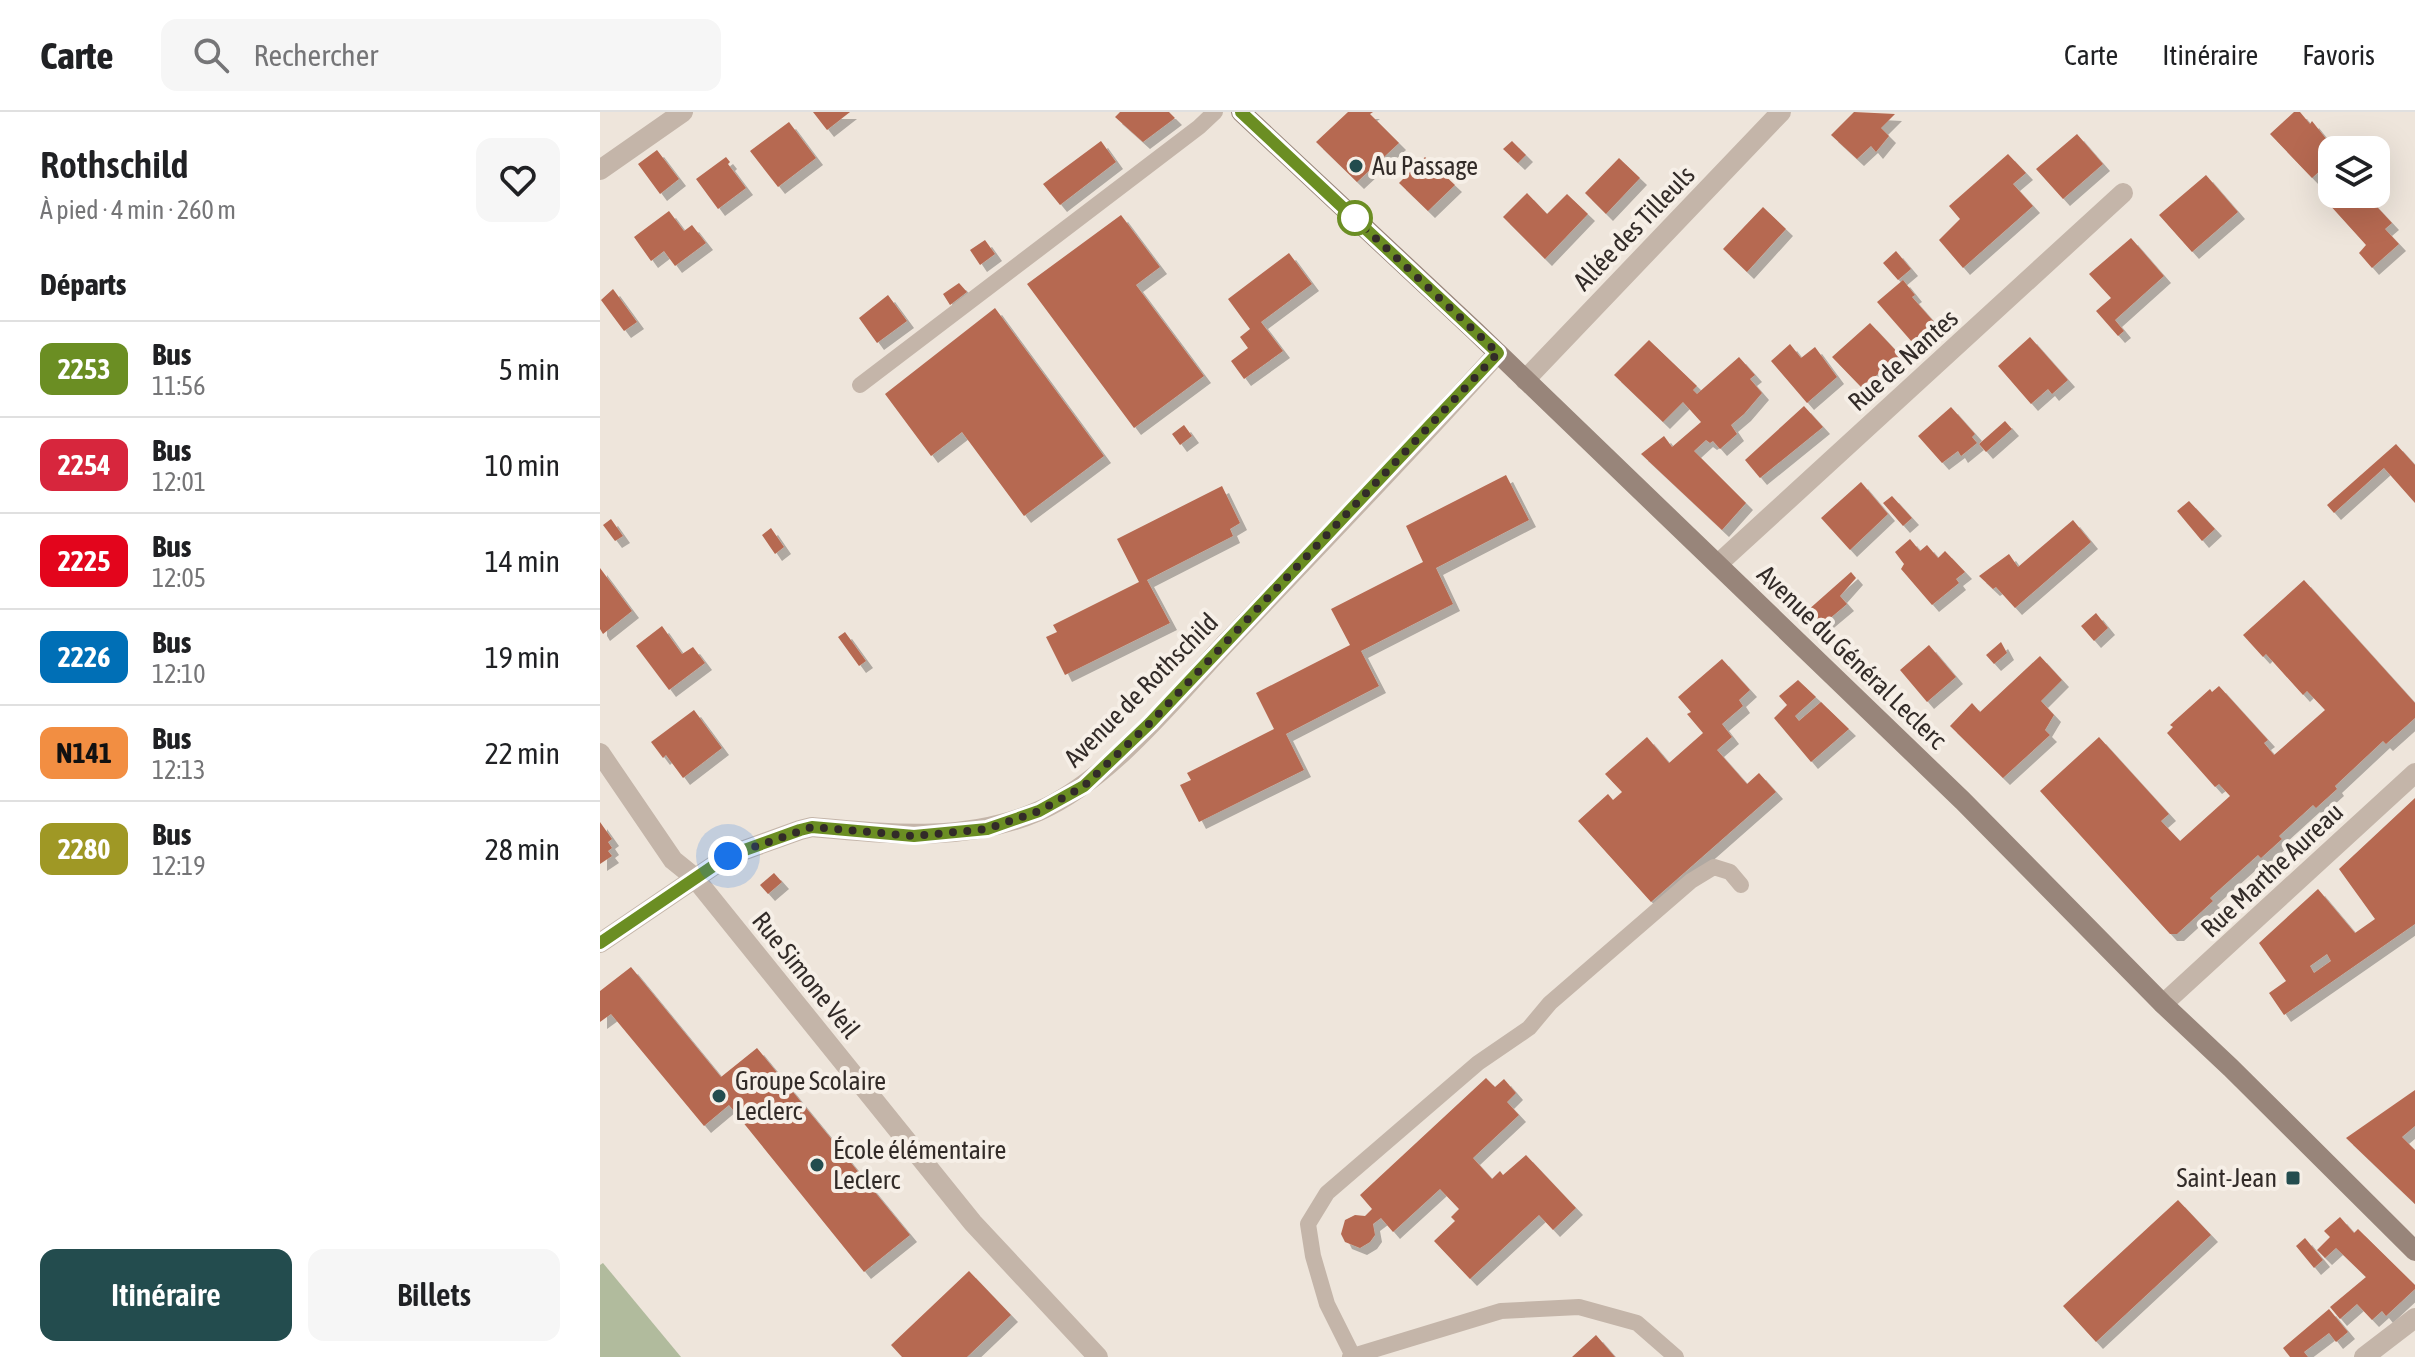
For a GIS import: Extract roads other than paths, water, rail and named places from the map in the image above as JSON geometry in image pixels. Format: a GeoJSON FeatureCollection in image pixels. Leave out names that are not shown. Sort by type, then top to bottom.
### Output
{"type":"FeatureCollection","features":[{"type":"Feature","properties":{"kind":"main road","name":"Avenue du Général Leclerc"},"geometry":{"type":"LineString","coordinates":[[1241,112],[1498,353],[1963,801],[2163,1004],[2415,1251]]}},
{"type":"Feature","properties":{"kind":"street"},"geometry":{"type":"LineString","coordinates":[[600,170],[683,112]]}},
{"type":"Feature","properties":{"kind":"street","name":"Allée des Tilleuls"},"geometry":{"type":"LineString","coordinates":[[1525,380],[1781,112]]}},
{"type":"Feature","properties":{"kind":"street","name":"Rue de Nantes"},"geometry":{"type":"LineString","coordinates":[[1718,564],[2123,193]]}},
{"type":"Feature","properties":{"kind":"street","name":"Avenue de Rothschild"},"geometry":{"type":"LineString","coordinates":[[600,943],[728,856],[812,827],[914,836],[987,829],[1039,811],[1084,786],[1150,723],[1498,353]]}},
{"type":"Feature","properties":{"kind":"street","name":"Rue Simone Veil"},"geometry":{"type":"LineString","coordinates":[[600,753],[673,860],[694,877],[973,1223],[1098,1357]]}},
{"type":"Feature","properties":{"kind":"street","name":"Rue Marthe Aureau"},"geometry":{"type":"LineString","coordinates":[[2163,1004],[2415,773]]}},
{"type":"Feature","properties":{"kind":"street"},"geometry":{"type":"LineString","coordinates":[[2364,1357],[2415,1318]]}},
{"type":"Feature","properties":{"kind":"lane"},"geometry":{"type":"LineString","coordinates":[[860,385],[1215,112]]}},
{"type":"Feature","properties":{"kind":"lane"},"geometry":{"type":"LineString","coordinates":[[1676,1357],[1637,1323],[1579,1307],[1501,1311],[1351,1356],[1327,1304],[1313,1256],[1308,1224],[1327,1193],[1478,1063],[1529,1028],[1550,1003],[1691,881],[1714,867],[1730,872],[1741,885]]}},
{"type":"Feature","properties":{"kind":"place","name":"Au Passage"},"geometry":{"type":"Point","coordinates":[1356,166]}},
{"type":"Feature","properties":{"kind":"place","name":"Groupe Scolaire Leclerc"},"geometry":{"type":"Point","coordinates":[719,1096]}},
{"type":"Feature","properties":{"kind":"place","name":"École élémentaire Leclerc"},"geometry":{"type":"Point","coordinates":[817,1165]}},
{"type":"Feature","properties":{"kind":"place","name":"Saint-Jean"},"geometry":{"type":"Point","coordinates":[2293,1178]}}]}
